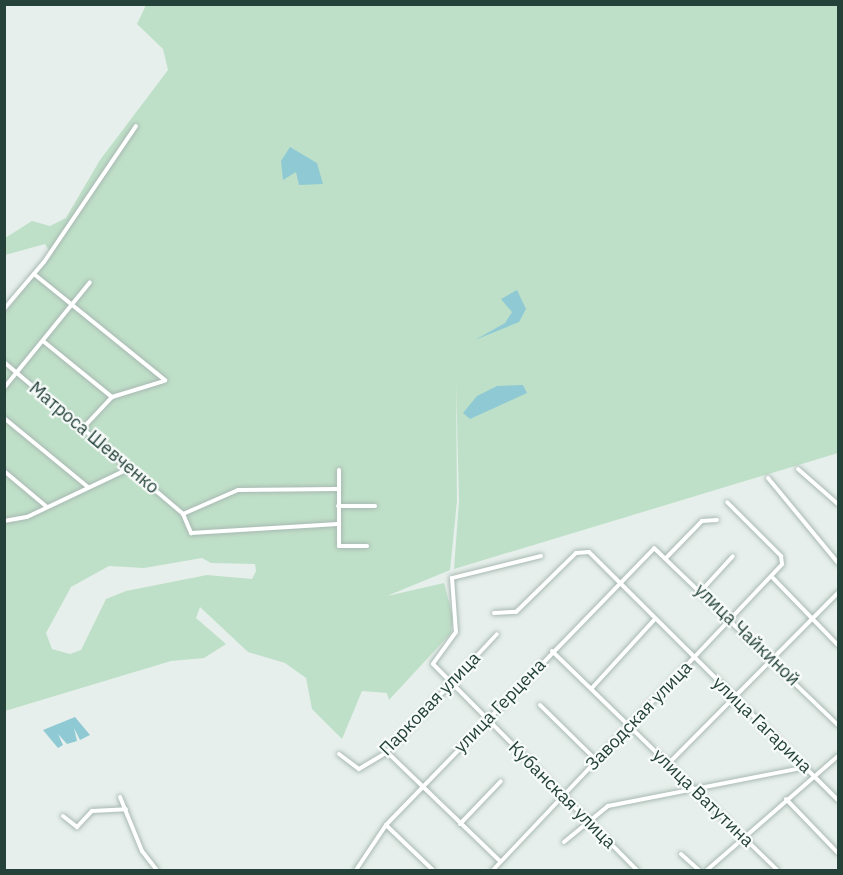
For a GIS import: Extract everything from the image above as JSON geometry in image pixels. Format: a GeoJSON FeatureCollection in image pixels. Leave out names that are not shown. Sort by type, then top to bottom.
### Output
{"type":"FeatureCollection","features":[{"type":"Feature","properties":{"kind":"street"},"geometry":{"type":"LineString","coordinates":[[4,309],[34,274],[136,126]]}},
{"type":"Feature","properties":{"kind":"street"},"geometry":{"type":"LineString","coordinates":[[34,274],[165,380],[112,397],[83,428]]}},
{"type":"Feature","properties":{"kind":"street"},"geometry":{"type":"LineString","coordinates":[[4,388],[90,282]]}},
{"type":"Feature","properties":{"kind":"street"},"geometry":{"type":"LineString","coordinates":[[43,341],[112,397]]}},
{"type":"Feature","properties":{"kind":"street","name":"Матроса Шевченко"},"geometry":{"type":"LineString","coordinates":[[4,362],[183,514],[191,533],[338,524]]}},
{"type":"Feature","properties":{"kind":"street"},"geometry":{"type":"LineString","coordinates":[[4,418],[88,487]]}},
{"type":"Feature","properties":{"kind":"street"},"geometry":{"type":"LineString","coordinates":[[4,521],[47,507],[130,468]]}},
{"type":"Feature","properties":{"kind":"street"},"geometry":{"type":"LineString","coordinates":[[798,469],[838,504]]}},
{"type":"Feature","properties":{"kind":"street"},"geometry":{"type":"LineString","coordinates":[[339,470],[339,546],[367,546]]}},
{"type":"Feature","properties":{"kind":"street"},"geometry":{"type":"LineString","coordinates":[[4,471],[47,507]]}},
{"type":"Feature","properties":{"kind":"street"},"geometry":{"type":"LineString","coordinates":[[768,478],[838,563]]}},
{"type":"Feature","properties":{"kind":"street"},"geometry":{"type":"LineString","coordinates":[[183,514],[238,490],[338,489]]}},
{"type":"Feature","properties":{"kind":"street","name":"Заводская улица"},"geometry":{"type":"LineString","coordinates":[[493,870],[773,578],[784,560],[727,502]]}},
{"type":"Feature","properties":{"kind":"street"},"geometry":{"type":"LineString","coordinates":[[338,506],[375,506]]}},
{"type":"Feature","properties":{"kind":"street"},"geometry":{"type":"LineString","coordinates":[[667,557],[702,521],[717,520]]}},
{"type":"Feature","properties":{"kind":"street","name":"улица Чайкиной"},"geometry":{"type":"LineString","coordinates":[[654,548],[667,557],[733,619],[838,725]]}},
{"type":"Feature","properties":{"kind":"street","name":"улица Герцена"},"geometry":{"type":"LineString","coordinates":[[356,870],[386,825],[620,580],[654,548]]}},
{"type":"Feature","properties":{"kind":"street","name":"улица Гагарина"},"geometry":{"type":"LineString","coordinates":[[494,613],[516,612],[582,551],[620,580],[655,619],[802,768],[814,776],[838,800]]}},
{"type":"Feature","properties":{"kind":"street","name":"Кубанская улица"},"geometry":{"type":"LineString","coordinates":[[541,556],[452,578],[456,632],[433,664],[435,670],[565,796],[585,820],[637,870]]}},
{"type":"Feature","properties":{"kind":"street"},"geometry":{"type":"LineString","coordinates":[[702,591],[733,556]]}},
{"type":"Feature","properties":{"kind":"street"},"geometry":{"type":"LineString","coordinates":[[773,578],[838,645]]}},
{"type":"Feature","properties":{"kind":"street"},"geometry":{"type":"LineString","coordinates":[[668,764],[732,696],[838,593]]}},
{"type":"Feature","properties":{"kind":"street"},"geometry":{"type":"LineString","coordinates":[[591,688],[655,619]]}},
{"type":"Feature","properties":{"kind":"street","name":"Парковая улица"},"geometry":{"type":"LineString","coordinates":[[339,754],[359,769],[387,752],[448,682],[497,634]]}},
{"type":"Feature","properties":{"kind":"street","name":"улица Ватутина"},"geometry":{"type":"LineString","coordinates":[[552,651],[630,726],[692,791],[777,870]]}},
{"type":"Feature","properties":{"kind":"street"},"geometry":{"type":"LineString","coordinates":[[540,705],[596,760]]}},
{"type":"Feature","properties":{"kind":"street"},"geometry":{"type":"LineString","coordinates":[[387,752],[500,861]]}},
{"type":"Feature","properties":{"kind":"street"},"geometry":{"type":"LineString","coordinates":[[707,870],[838,756]]}},
{"type":"Feature","properties":{"kind":"street"},"geometry":{"type":"LineString","coordinates":[[564,842],[585,820],[608,806],[802,768]]}},
{"type":"Feature","properties":{"kind":"street"},"geometry":{"type":"LineString","coordinates":[[460,824],[501,781]]}},
{"type":"Feature","properties":{"kind":"street"},"geometry":{"type":"LineString","coordinates":[[120,797],[142,851],[157,870]]}},
{"type":"Feature","properties":{"kind":"street"},"geometry":{"type":"LineString","coordinates":[[786,799],[838,853]]}},
{"type":"Feature","properties":{"kind":"street"},"geometry":{"type":"LineString","coordinates":[[63,816],[77,827],[92,811],[126,809]]}},
{"type":"Feature","properties":{"kind":"street"},"geometry":{"type":"LineString","coordinates":[[386,825],[433,870]]}},
{"type":"Feature","properties":{"kind":"street"},"geometry":{"type":"LineString","coordinates":[[681,854],[699,870]]}},
{"type":"Feature","properties":{"kind":"green space"},"geometry":{"type":"Polygon","coordinates":[[[146,5],[838,5],[838,453],[454,569],[459,501],[456,382],[457,501],[450,570],[387,596],[444,583],[453,617],[451,633],[389,700],[387,693],[362,691],[342,739],[312,709],[306,678],[285,663],[248,652],[200,607],[196,618],[226,644],[204,658],[171,661],[5,711],[5,313],[62,240],[49,250],[45,244],[5,255],[5,238],[32,221],[50,226],[66,218],[100,160],[168,70],[163,49],[137,24],[146,5]],[[202,558],[144,568],[109,566],[71,587],[46,633],[52,649],[70,654],[81,650],[106,599],[126,591],[207,575],[252,579],[256,571],[255,564],[211,563],[202,558]]]}},
{"type":"Feature","properties":{"kind":"water"},"geometry":{"type":"Polygon","coordinates":[[[290,147],[317,163],[323,184],[299,185],[296,172],[283,180],[281,161],[290,147]]]}},
{"type":"Feature","properties":{"kind":"water"},"geometry":{"type":"Polygon","coordinates":[[[517,290],[526,309],[519,322],[475,340],[505,323],[512,312],[501,299],[517,290]]]}},
{"type":"Feature","properties":{"kind":"water"},"geometry":{"type":"Polygon","coordinates":[[[523,385],[527,393],[470,419],[463,413],[477,396],[497,386],[523,385]]]}},
{"type":"Feature","properties":{"kind":"water"},"geometry":{"type":"Polygon","coordinates":[[[75,717],[90,735],[80,740],[74,728],[77,741],[67,744],[58,734],[63,745],[58,748],[43,730],[75,717]]]}}]}
